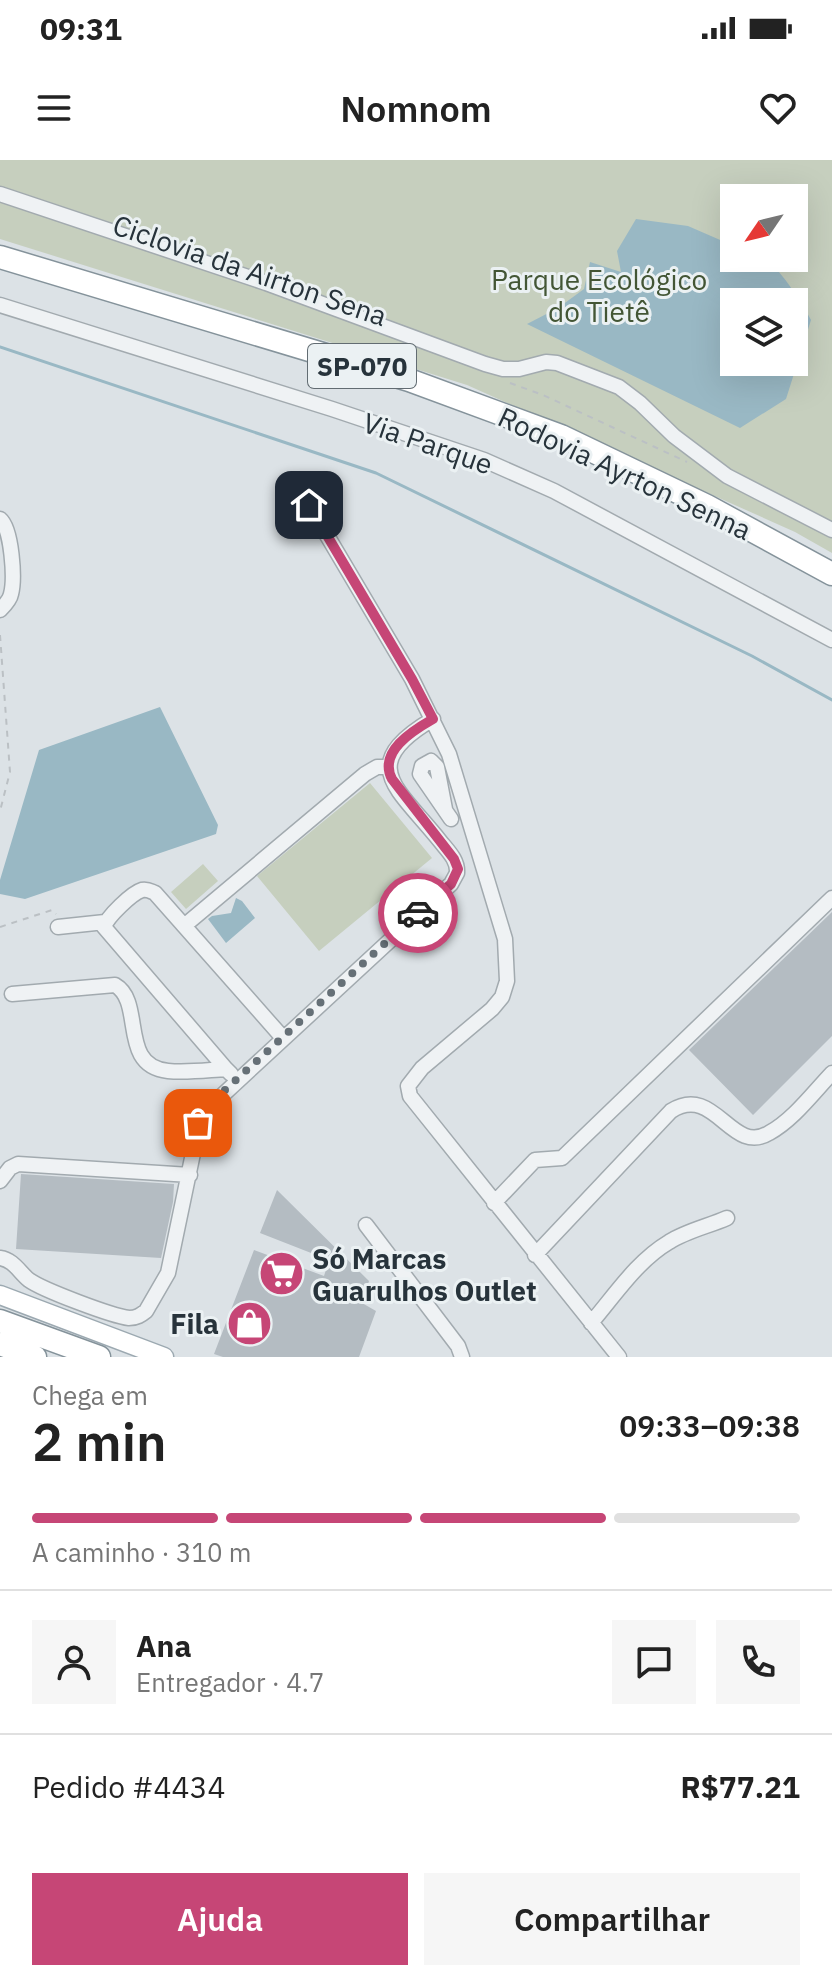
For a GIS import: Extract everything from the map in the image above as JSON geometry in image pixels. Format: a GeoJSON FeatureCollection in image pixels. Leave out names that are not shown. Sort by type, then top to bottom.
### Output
{"type":"FeatureCollection","features":[{"type":"Feature","properties":{"kind":"highway","name":"Rodovia Ayrton Senna"},"geometry":{"type":"LineString","coordinates":[[0,257],[409,380],[561,436],[711,508],[832,574]]}},
{"type":"Feature","properties":{"kind":"highway"},"geometry":{"type":"LineString","coordinates":[[0,1321],[99,1357]]}},
{"type":"Feature","properties":{"kind":"highway"},"geometry":{"type":"LineString","coordinates":[[0,1344],[35,1357]]}},
{"type":"Feature","properties":{"kind":"main road"},"geometry":{"type":"LineString","coordinates":[[0,1295],[164,1357]]}},
{"type":"Feature","properties":{"kind":"street"},"geometry":{"type":"LineString","coordinates":[[0,194],[266,283],[485,364],[519,369],[546,362],[586,373],[629,393],[674,436],[727,476],[832,530]]}},
{"type":"Feature","properties":{"kind":"street","name":"Via Parque"},"geometry":{"type":"LineString","coordinates":[[0,305],[484,460],[554,491],[832,640]]}},
{"type":"Feature","properties":{"kind":"street"},"geometry":{"type":"LineString","coordinates":[[309,505],[412,679],[449,754],[505,939],[507,981],[502,997],[422,1068],[408,1086],[410,1096],[619,1357]]}},
{"type":"Feature","properties":{"kind":"street"},"geometry":{"type":"LineString","coordinates":[[0,519],[6,524],[11,544],[12,594],[0,610]]}},
{"type":"Feature","properties":{"kind":"street"},"geometry":{"type":"LineString","coordinates":[[1,1255],[31,1281],[124,1317],[141,1315],[152,1302],[168,1273],[201,1115],[231,1075],[283,1038],[455,878],[458,869],[454,859],[392,779],[388,767],[389,758],[404,739],[433,719]]}},
{"type":"Feature","properties":{"kind":"street"},"geometry":{"type":"LineString","coordinates":[[431,761],[437,767],[448,814],[434,793],[420,774],[422,766],[431,761]]}},
{"type":"Feature","properties":{"kind":"street"},"geometry":{"type":"LineString","coordinates":[[184,926],[365,774],[377,767],[388,767]]}},
{"type":"Feature","properties":{"kind":"street"},"geometry":{"type":"LineString","coordinates":[[414,809],[434,793]]}},
{"type":"Feature","properties":{"kind":"street"},"geometry":{"type":"LineString","coordinates":[[60,927],[105,922],[138,892],[155,893],[283,1038]]}},
{"type":"Feature","properties":{"kind":"street"},"geometry":{"type":"LineString","coordinates":[[494,1203],[535,1160],[562,1158],[832,898]]}},
{"type":"Feature","properties":{"kind":"street"},"geometry":{"type":"LineString","coordinates":[[105,922],[107,932],[231,1075]]}},
{"type":"Feature","properties":{"kind":"street"},"geometry":{"type":"LineString","coordinates":[[122,990],[127,976],[136,965]]}},
{"type":"Feature","properties":{"kind":"street"},"geometry":{"type":"LineString","coordinates":[[12,994],[115,985],[122,990],[129,1004],[136,1045],[149,1062],[167,1071],[231,1075]]}},
{"type":"Feature","properties":{"kind":"street"},"geometry":{"type":"LineString","coordinates":[[535,1255],[671,1111],[683,1104],[694,1103],[708,1109],[739,1133],[750,1138],[760,1137],[770,1133],[787,1118],[832,1073]]}},
{"type":"Feature","properties":{"kind":"street"},"geometry":{"type":"LineString","coordinates":[[0,1181],[10,1168],[18,1164],[190,1175]]}},
{"type":"Feature","properties":{"kind":"street"},"geometry":{"type":"LineString","coordinates":[[591,1323],[659,1248],[673,1239],[727,1218]]}},
{"type":"Feature","properties":{"kind":"street"},"geometry":{"type":"LineString","coordinates":[[366,1225],[417,1289],[458,1346],[462,1357]]}},
{"type":"Feature","properties":{"kind":"path"},"geometry":{"type":"LineString","coordinates":[[501,379],[543,395],[690,464]]}},
{"type":"Feature","properties":{"kind":"path"},"geometry":{"type":"LineString","coordinates":[[0,635],[10,772],[0,811]]}},
{"type":"Feature","properties":{"kind":"path"},"geometry":{"type":"LineString","coordinates":[[0,927],[52,910],[60,927]]}},
{"type":"Feature","properties":{"kind":"green space","name":"Parque Ecológico do Tietê"},"geometry":{"type":"Polygon","coordinates":[[[0,160],[832,160],[832,553],[795,532],[467,385],[0,239],[0,160]]]}},
{"type":"Feature","properties":{"kind":"green space"},"geometry":{"type":"Polygon","coordinates":[[[370,783],[432,858],[319,951],[257,876],[370,783]]]}},
{"type":"Feature","properties":{"kind":"green space"},"geometry":{"type":"Polygon","coordinates":[[[203,864],[218,881],[186,909],[171,892],[203,864]]]}},
{"type":"Feature","properties":{"kind":"water"},"geometry":{"type":"Polygon","coordinates":[[[636,219],[688,226],[720,240],[720,272],[778,272],[791,288],[720,288],[720,376],[793,376],[786,399],[740,428],[527,324],[558,308],[584,289],[590,262],[621,272],[617,251],[636,219]]]}},
{"type":"Feature","properties":{"kind":"water"},"geometry":{"type":"Polygon","coordinates":[[[160,707],[218,825],[216,834],[25,899],[0,894],[0,880],[39,750],[160,707]]]}},
{"type":"Feature","properties":{"kind":"water"},"geometry":{"type":"Polygon","coordinates":[[[236,898],[255,918],[226,943],[208,919],[231,913],[236,898]]]}},
{"type":"Feature","properties":{"kind":"building"},"geometry":{"type":"Polygon","coordinates":[[[832,912],[832,1036],[753,1115],[689,1050],[832,912]]]}},
{"type":"Feature","properties":{"kind":"building"},"geometry":{"type":"Polygon","coordinates":[[[21,1174],[174,1184],[161,1258],[16,1249],[21,1174]]]}},
{"type":"Feature","properties":{"kind":"building","name":"Só Marcas Guarulhos Outlet"},"geometry":{"type":"Polygon","coordinates":[[[277,1190],[369,1281],[362,1303],[376,1311],[359,1357],[223,1357],[214,1354],[254,1250],[324,1276],[329,1260],[260,1233],[277,1190]]]}},
{"type":"Feature","properties":{"kind":"waterway"},"geometry":{"type":"LineString","coordinates":[[0,347],[376,473],[752,656],[832,700]]}},
{"type":"Feature","properties":{"kind":"way so far"},"geometry":{"type":"LineString","coordinates":[[198,1123],[212,1102],[418,913]]}},
{"type":"Feature","properties":{"kind":"place","name":"Só Marcas Guarulhos Outlet"},"geometry":{"type":"Point","coordinates":[281,1274]}},
{"type":"Feature","properties":{"kind":"place","name":"Fila"},"geometry":{"type":"Point","coordinates":[250,1323]}},
{"type":"Feature","properties":{"kind":"route"},"geometry":{"type":"LineString","coordinates":[[309,505],[433,719],[397,746],[389,758],[388,767],[400,791],[454,859],[458,869],[451,884],[418,913]]}}]}
